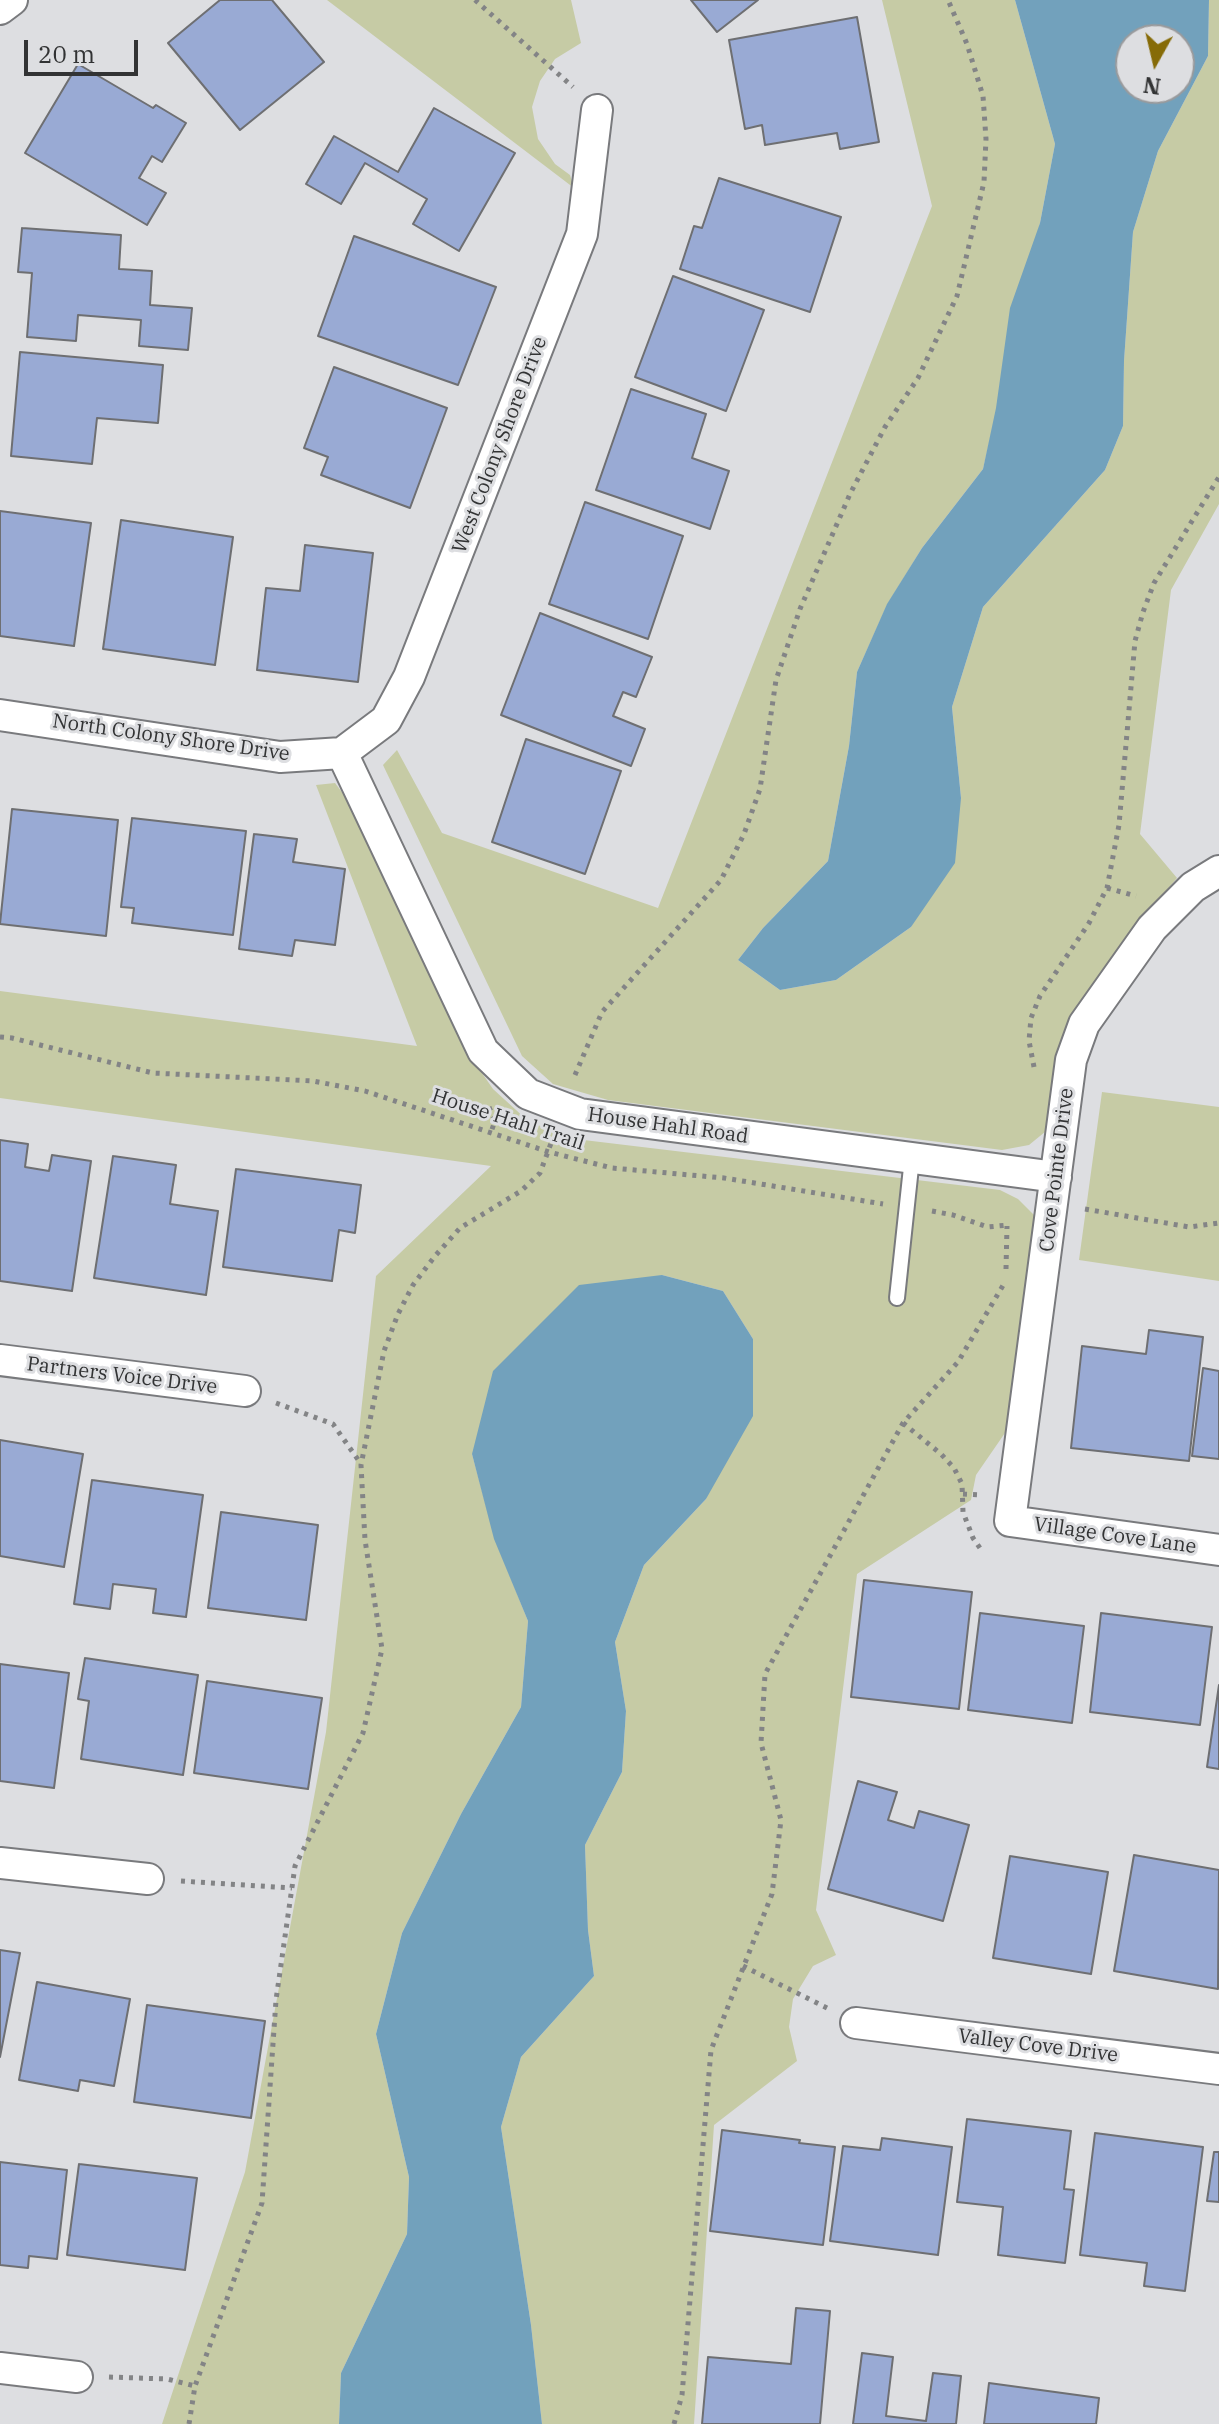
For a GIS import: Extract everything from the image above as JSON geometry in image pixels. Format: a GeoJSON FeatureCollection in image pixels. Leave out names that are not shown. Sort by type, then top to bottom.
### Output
{"type":"FeatureCollection","features":[{"type":"Feature","properties":{"kind":"street"},"geometry":{"type":"LineString","coordinates":[[0,9],[12,0]]}},
{"type":"Feature","properties":{"kind":"street","name":"West Colony Shore Drive"},"geometry":{"type":"LineString","coordinates":[[342,753],[386,720],[409,677],[582,234],[597,110]]}},
{"type":"Feature","properties":{"kind":"street","name":"North Colony Shore Drive"},"geometry":{"type":"LineString","coordinates":[[0,715],[280,757],[342,753]]}},
{"type":"Feature","properties":{"kind":"street","name":"House Hahl Road"},"geometry":{"type":"LineString","coordinates":[[342,753],[483,1051],[528,1094],[580,1114],[1056,1177]]}},
{"type":"Feature","properties":{"kind":"street","name":"Cove Pointe Drive"},"geometry":{"type":"LineString","coordinates":[[1010,1521],[1071,1060],[1084,1024],[1152,928],[1193,887],[1219,871]]}},
{"type":"Feature","properties":{"kind":"street","name":"Partners Voice Drive"},"geometry":{"type":"LineString","coordinates":[[0,1360],[245,1391]]}},
{"type":"Feature","properties":{"kind":"street","name":"Village Cove Lane"},"geometry":{"type":"LineString","coordinates":[[1010,1521],[1219,1550]]}},
{"type":"Feature","properties":{"kind":"street"},"geometry":{"type":"LineString","coordinates":[[0,1863],[148,1879]]}},
{"type":"Feature","properties":{"kind":"street","name":"Valley Cove Drive"},"geometry":{"type":"LineString","coordinates":[[856,2023],[1219,2069]]}},
{"type":"Feature","properties":{"kind":"street"},"geometry":{"type":"LineString","coordinates":[[0,2368],[77,2377]]}},
{"type":"Feature","properties":{"kind":"lane"},"geometry":{"type":"LineString","coordinates":[[897,1298],[912,1158]]}},
{"type":"Feature","properties":{"kind":"path"},"geometry":{"type":"LineString","coordinates":[[475,0],[539,54],[597,110]]}},
{"type":"Feature","properties":{"kind":"path"},"geometry":{"type":"LineString","coordinates":[[189,2424],[195,2386],[262,2203],[276,2000],[295,1866],[363,1733],[382,1649],[365,1540],[361,1465],[384,1351],[413,1285],[460,1228],[521,1191],[540,1173],[589,1036],[602,1012],[721,880],[744,834],[760,789],[776,680],[800,609],[850,494],[885,427],[918,378],[957,296],[984,182],[986,139],[983,96],[967,44],[948,0]]}},
{"type":"Feature","properties":{"kind":"path"},"geometry":{"type":"LineString","coordinates":[[1035,1082],[1029,1041],[1031,1018],[1040,996],[1089,923],[1107,888],[1119,825],[1135,641],[1143,612],[1154,583],[1219,477]]}},
{"type":"Feature","properties":{"kind":"path","name":"House Hahl Trail"},"geometry":{"type":"LineString","coordinates":[[0,1037],[153,1073],[313,1081],[365,1091],[549,1152],[612,1168],[724,1178],[907,1206],[953,1215],[988,1227],[1007,1226],[1005,1282],[958,1362],[903,1423]]}},
{"type":"Feature","properties":{"kind":"path"},"geometry":{"type":"LineString","coordinates":[[1081,1209],[1189,1227],[1219,1223]]}},
{"type":"Feature","properties":{"kind":"path"},"geometry":{"type":"LineString","coordinates":[[245,1391],[333,1424],[361,1465]]}},
{"type":"Feature","properties":{"kind":"path"},"geometry":{"type":"LineString","coordinates":[[674,2424],[682,2395],[711,2050],[772,1894],[781,1820],[761,1743],[765,1674],[903,1423],[954,1468],[962,1484],[963,1512],[982,1551]]}},
{"type":"Feature","properties":{"kind":"path"},"geometry":{"type":"LineString","coordinates":[[148,1879],[292,1888]]}},
{"type":"Feature","properties":{"kind":"path"},"geometry":{"type":"LineString","coordinates":[[743,1966],[856,2023]]}},
{"type":"Feature","properties":{"kind":"path"},"geometry":{"type":"LineString","coordinates":[[77,2377],[167,2379],[195,2386]]}},
{"type":"Feature","properties":{"kind":"green space"},"geometry":{"type":"Polygon","coordinates":[[[327,0],[571,0],[581,43],[555,59],[540,81],[532,107],[538,139],[555,164],[570,175],[574,188],[327,0]]]}},
{"type":"Feature","properties":{"kind":"green space"},"geometry":{"type":"Polygon","coordinates":[[[882,0],[1015,0],[1055,144],[1040,223],[983,469],[922,548],[887,605],[857,672],[849,746],[828,861],[763,928],[738,960],[780,990],[836,980],[911,927],[961,798],[952,707],[983,607],[1105,470],[1123,426],[1133,232],[1158,151],[1183,104],[1195,104],[1195,81],[1208,56],[1209,0],[1219,0],[1219,504],[1171,590],[1140,834],[1177,878],[1119,947],[1072,1021],[1051,1127],[1029,1145],[1002,1150],[608,1100],[553,1084],[522,1056],[383,765],[397,750],[442,833],[658,908],[932,206],[882,0]]]}},
{"type":"Feature","properties":{"kind":"green space"},"geometry":{"type":"Polygon","coordinates":[[[335,783],[354,808],[466,1050],[493,1089],[527,1120],[567,1138],[1000,1190],[1018,1199],[1037,1218],[1007,1430],[976,1475],[971,1500],[857,1574],[816,1910],[836,1955],[813,1966],[793,1999],[789,2027],[797,2061],[714,2125],[694,2424],[542,2424],[531,2325],[501,2127],[521,2057],[594,1976],[588,1930],[585,1845],[622,1772],[626,1711],[615,1642],[644,1565],[706,1499],[753,1339],[723,1291],[662,1275],[472,1454],[495,1539],[528,1621],[521,1707],[461,1814],[402,1933],[376,2034],[409,2177],[407,2234],[341,2373],[339,2424],[162,2424],[245,2172],[326,1732],[376,1276],[491,1166],[0,1098],[0,991],[417,1046],[316,785],[335,783]]]}},
{"type":"Feature","properties":{"kind":"green space"},"geometry":{"type":"Polygon","coordinates":[[[1102,1092],[1219,1107],[1219,1281],[1079,1260],[1102,1092]]]}},
{"type":"Feature","properties":{"kind":"water"},"geometry":{"type":"Polygon","coordinates":[[[1015,0],[1209,0],[1208,56],[1195,81],[1195,24],[1115,24],[1115,104],[1183,104],[1158,151],[1133,232],[1123,426],[1105,470],[983,607],[952,707],[961,798],[955,863],[911,927],[836,980],[780,990],[738,960],[763,928],[828,861],[849,746],[857,672],[887,604],[922,548],[983,469],[996,408],[1010,308],[1040,223],[1055,144],[1015,0]]]}},
{"type":"Feature","properties":{"kind":"water"},"geometry":{"type":"Polygon","coordinates":[[[662,1275],[723,1291],[753,1339],[753,1416],[706,1499],[644,1565],[615,1642],[626,1711],[622,1772],[585,1845],[588,1930],[594,1976],[521,2057],[501,2127],[531,2325],[542,2424],[339,2424],[341,2373],[407,2234],[409,2177],[376,2034],[402,1933],[461,1814],[521,1707],[528,1621],[494,1539],[472,1454],[493,1371],[579,1285],[662,1275]]]}},
{"type":"Feature","properties":{"kind":"building"},"geometry":{"type":"Polygon","coordinates":[[[220,0],[272,0],[324,62],[240,130],[168,43],[220,0]]]}},
{"type":"Feature","properties":{"kind":"building"},"geometry":{"type":"Polygon","coordinates":[[[691,0],[758,0],[717,32],[691,0]]]}},
{"type":"Feature","properties":{"kind":"building"},"geometry":{"type":"Polygon","coordinates":[[[857,17],[879,142],[840,149],[837,133],[765,145],[762,125],[745,129],[729,40],[857,17]]]}},
{"type":"Feature","properties":{"kind":"building"},"geometry":{"type":"Polygon","coordinates":[[[78,64],[153,108],[156,105],[186,123],[162,162],[152,156],[139,178],[166,193],[147,225],[25,153],[78,64]]]}},
{"type":"Feature","properties":{"kind":"building"},"geometry":{"type":"Polygon","coordinates":[[[434,108],[515,153],[459,251],[413,224],[427,199],[365,163],[341,204],[306,184],[334,136],[398,172],[434,108]]]}},
{"type":"Feature","properties":{"kind":"building"},"geometry":{"type":"Polygon","coordinates":[[[719,178],[841,217],[810,312],[680,269],[694,226],[702,228],[719,178]]]}},
{"type":"Feature","properties":{"kind":"building"},"geometry":{"type":"Polygon","coordinates":[[[22,228],[121,235],[119,269],[152,271],[150,305],[192,308],[188,350],[139,346],[141,320],[78,315],[76,341],[27,337],[32,273],[18,272],[22,228]]]}},
{"type":"Feature","properties":{"kind":"building"},"geometry":{"type":"Polygon","coordinates":[[[354,236],[496,287],[458,385],[318,336],[354,236]]]}},
{"type":"Feature","properties":{"kind":"building"},"geometry":{"type":"Polygon","coordinates":[[[673,276],[764,310],[726,411],[635,377],[673,276]]]}},
{"type":"Feature","properties":{"kind":"building"},"geometry":{"type":"Polygon","coordinates":[[[20,352],[163,365],[158,423],[97,418],[92,464],[11,456],[20,352]]]}},
{"type":"Feature","properties":{"kind":"building"},"geometry":{"type":"Polygon","coordinates":[[[334,367],[447,408],[410,508],[321,475],[328,457],[304,448],[334,367]]]}},
{"type":"Feature","properties":{"kind":"building"},"geometry":{"type":"Polygon","coordinates":[[[631,389],[706,414],[692,458],[729,471],[710,529],[596,490],[631,389]]]}},
{"type":"Feature","properties":{"kind":"building"},"geometry":{"type":"Polygon","coordinates":[[[585,502],[683,536],[648,639],[549,604],[585,502]]]}},
{"type":"Feature","properties":{"kind":"building"},"geometry":{"type":"Polygon","coordinates":[[[0,511],[91,523],[74,646],[0,636],[0,511]]]}},
{"type":"Feature","properties":{"kind":"building"},"geometry":{"type":"Polygon","coordinates":[[[121,520],[233,537],[215,665],[103,649],[121,520]]]}},
{"type":"Feature","properties":{"kind":"building"},"geometry":{"type":"Polygon","coordinates":[[[305,545],[373,553],[358,682],[257,670],[266,588],[300,591],[305,545]]]}},
{"type":"Feature","properties":{"kind":"building"},"geometry":{"type":"Polygon","coordinates":[[[540,613],[652,657],[636,697],[623,692],[613,716],[645,729],[631,766],[501,715],[540,613]]]}},
{"type":"Feature","properties":{"kind":"building"},"geometry":{"type":"Polygon","coordinates":[[[526,739],[621,771],[585,874],[492,842],[526,739]]]}},
{"type":"Feature","properties":{"kind":"building"},"geometry":{"type":"Polygon","coordinates":[[[12,809],[118,820],[106,936],[0,924],[12,809]]]}},
{"type":"Feature","properties":{"kind":"building"},"geometry":{"type":"Polygon","coordinates":[[[132,818],[246,831],[233,935],[132,923],[134,908],[121,907],[132,818]]]}},
{"type":"Feature","properties":{"kind":"building"},"geometry":{"type":"Polygon","coordinates":[[[254,834],[297,839],[293,862],[345,869],[335,945],[295,940],[292,956],[239,949],[254,834]]]}},
{"type":"Feature","properties":{"kind":"building"},"geometry":{"type":"Polygon","coordinates":[[[0,1140],[28,1144],[25,1167],[49,1171],[52,1155],[91,1161],[72,1291],[0,1281],[0,1140]]]}},
{"type":"Feature","properties":{"kind":"building"},"geometry":{"type":"Polygon","coordinates":[[[113,1156],[176,1165],[170,1204],[218,1211],[206,1295],[94,1278],[113,1156]]]}},
{"type":"Feature","properties":{"kind":"building"},"geometry":{"type":"Polygon","coordinates":[[[236,1169],[361,1185],[355,1233],[339,1230],[332,1281],[223,1267],[236,1169]]]}},
{"type":"Feature","properties":{"kind":"building"},"geometry":{"type":"Polygon","coordinates":[[[1149,1330],[1203,1337],[1189,1461],[1071,1448],[1082,1346],[1146,1354],[1149,1330]]]}},
{"type":"Feature","properties":{"kind":"building"},"geometry":{"type":"Polygon","coordinates":[[[1203,1368],[1219,1371],[1219,1459],[1192,1456],[1203,1368]]]}},
{"type":"Feature","properties":{"kind":"building"},"geometry":{"type":"Polygon","coordinates":[[[0,1440],[83,1454],[64,1567],[0,1556],[0,1440]]]}},
{"type":"Feature","properties":{"kind":"building"},"geometry":{"type":"Polygon","coordinates":[[[92,1480],[203,1495],[186,1617],[153,1613],[156,1589],[113,1584],[110,1609],[74,1604],[92,1480]]]}},
{"type":"Feature","properties":{"kind":"building"},"geometry":{"type":"Polygon","coordinates":[[[221,1512],[318,1525],[306,1620],[208,1608],[221,1512]]]}},
{"type":"Feature","properties":{"kind":"building"},"geometry":{"type":"Polygon","coordinates":[[[864,1580],[972,1592],[959,1709],[851,1697],[864,1580]]]}},
{"type":"Feature","properties":{"kind":"building"},"geometry":{"type":"Polygon","coordinates":[[[980,1613],[1084,1626],[1072,1723],[968,1710],[980,1613]]]}},
{"type":"Feature","properties":{"kind":"building"},"geometry":{"type":"Polygon","coordinates":[[[1101,1613],[1212,1627],[1200,1725],[1090,1712],[1101,1613]]]}},
{"type":"Feature","properties":{"kind":"building"},"geometry":{"type":"Polygon","coordinates":[[[85,1658],[198,1675],[183,1775],[81,1759],[89,1701],[78,1699],[85,1658]]]}},
{"type":"Feature","properties":{"kind":"building"},"geometry":{"type":"Polygon","coordinates":[[[0,1664],[69,1673],[54,1788],[0,1781],[0,1664]]]}},
{"type":"Feature","properties":{"kind":"building"},"geometry":{"type":"Polygon","coordinates":[[[207,1681],[322,1698],[308,1789],[194,1773],[207,1681]]]}},
{"type":"Feature","properties":{"kind":"building"},"geometry":{"type":"Polygon","coordinates":[[[1219,1685],[1219,1769],[1207,1767],[1219,1685]]]}},
{"type":"Feature","properties":{"kind":"building"},"geometry":{"type":"Polygon","coordinates":[[[858,1781],[897,1792],[888,1820],[914,1828],[919,1811],[969,1825],[943,1921],[828,1889],[858,1781]]]}},
{"type":"Feature","properties":{"kind":"building"},"geometry":{"type":"Polygon","coordinates":[[[1134,1855],[1219,1870],[1218,1989],[1114,1971],[1134,1855]]]}},
{"type":"Feature","properties":{"kind":"building"},"geometry":{"type":"Polygon","coordinates":[[[1010,1856],[1108,1872],[1091,1974],[993,1958],[1010,1856]]]}},
{"type":"Feature","properties":{"kind":"building"},"geometry":{"type":"Polygon","coordinates":[[[0,1950],[20,1953],[0,2057],[0,1950]]]}},
{"type":"Feature","properties":{"kind":"building"},"geometry":{"type":"Polygon","coordinates":[[[37,1982],[130,1999],[114,2086],[80,2080],[78,2091],[19,2080],[37,1982]]]}},
{"type":"Feature","properties":{"kind":"building"},"geometry":{"type":"Polygon","coordinates":[[[147,2005],[265,2021],[251,2118],[134,2102],[147,2005]]]}},
{"type":"Feature","properties":{"kind":"building"},"geometry":{"type":"Polygon","coordinates":[[[967,2119],[1071,2131],[1064,2189],[1074,2190],[1065,2263],[998,2255],[1003,2207],[957,2202],[967,2119]]]}},
{"type":"Feature","properties":{"kind":"building"},"geometry":{"type":"Polygon","coordinates":[[[722,2130],[835,2147],[823,2245],[710,2231],[722,2130]]]}},
{"type":"Feature","properties":{"kind":"building"},"geometry":{"type":"Polygon","coordinates":[[[1095,2133],[1203,2147],[1185,2291],[1144,2286],[1147,2263],[1080,2255],[1095,2133]]]}},
{"type":"Feature","properties":{"kind":"building"},"geometry":{"type":"Polygon","coordinates":[[[882,2138],[952,2147],[938,2255],[830,2241],[843,2146],[880,2150],[882,2138]]]}},
{"type":"Feature","properties":{"kind":"building"},"geometry":{"type":"Polygon","coordinates":[[[1214,2152],[1219,2152],[1219,2202],[1207,2201],[1214,2152]]]}},
{"type":"Feature","properties":{"kind":"building"},"geometry":{"type":"Polygon","coordinates":[[[0,2162],[67,2170],[57,2259],[29,2256],[28,2268],[0,2265],[0,2162]]]}},
{"type":"Feature","properties":{"kind":"building"},"geometry":{"type":"Polygon","coordinates":[[[79,2164],[197,2178],[185,2270],[67,2255],[79,2164]]]}},
{"type":"Feature","properties":{"kind":"building"},"geometry":{"type":"Polygon","coordinates":[[[796,2308],[830,2311],[820,2424],[702,2424],[708,2357],[791,2364],[796,2308]]]}},
{"type":"Feature","properties":{"kind":"building"},"geometry":{"type":"Polygon","coordinates":[[[862,2353],[893,2357],[886,2416],[926,2421],[933,2373],[961,2376],[956,2424],[853,2424],[862,2353]]]}},
{"type":"Feature","properties":{"kind":"building"},"geometry":{"type":"Polygon","coordinates":[[[989,2383],[1099,2398],[1096,2424],[984,2424],[989,2383]]]}}]}
